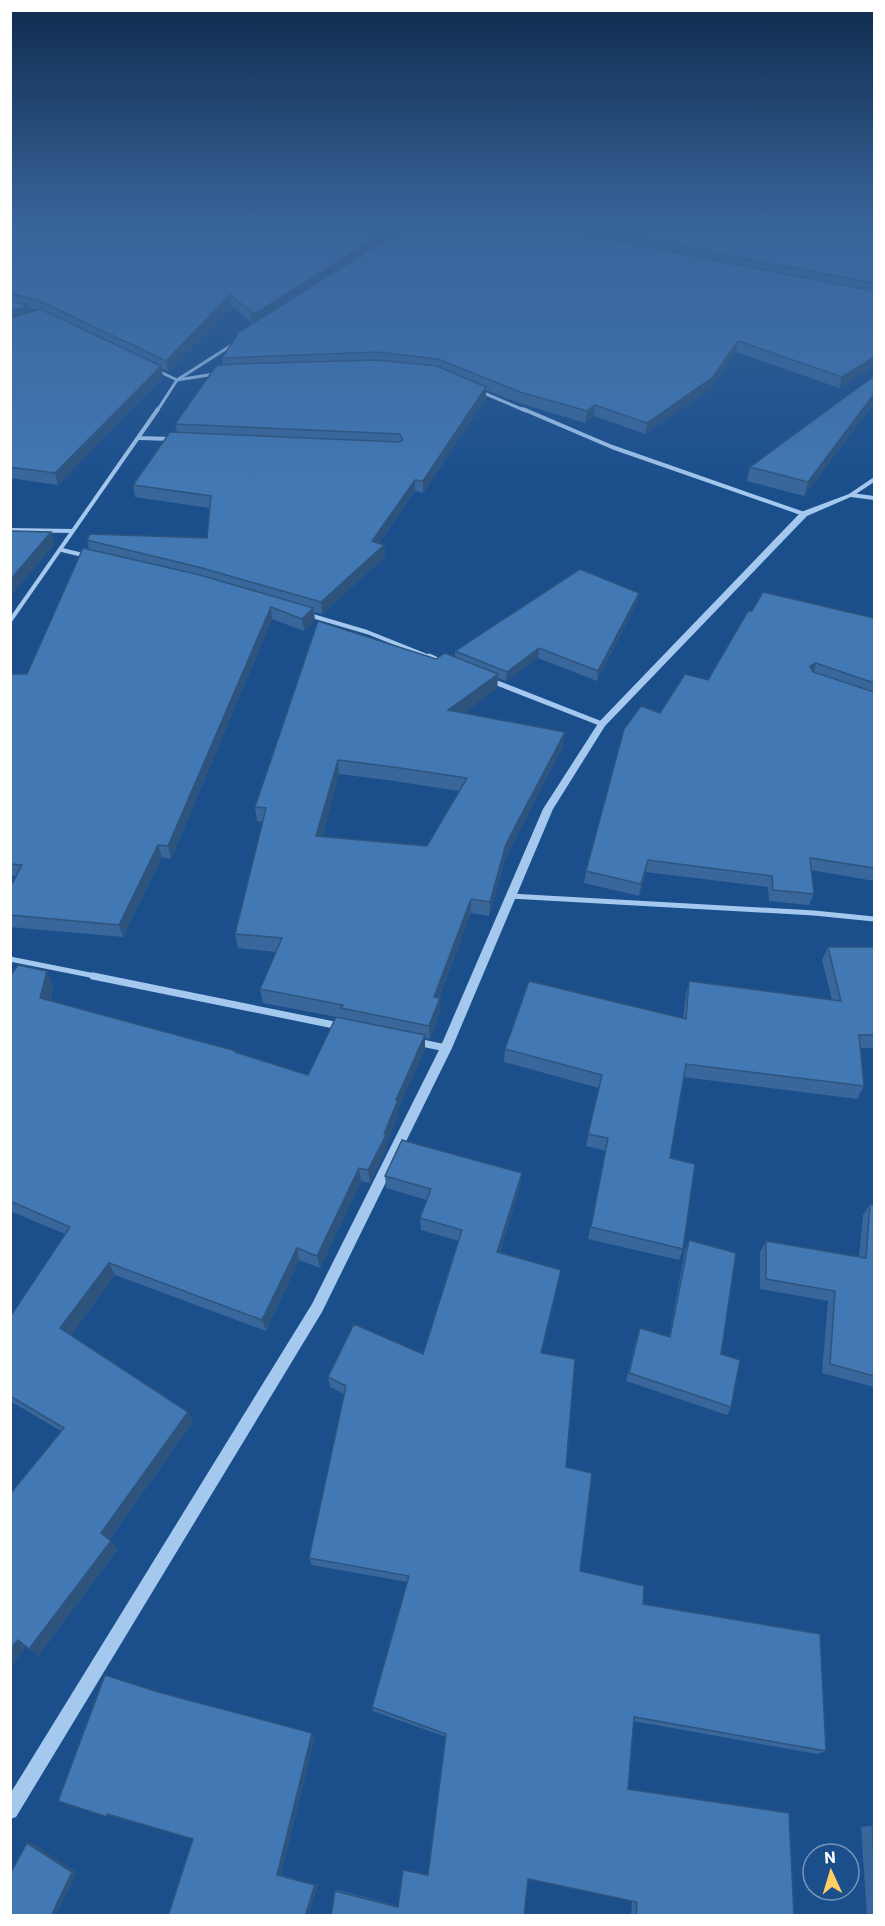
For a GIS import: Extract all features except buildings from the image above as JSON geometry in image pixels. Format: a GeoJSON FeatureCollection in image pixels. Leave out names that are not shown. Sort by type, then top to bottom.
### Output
{"type":"FeatureCollection","features":[{"type":"Feature","properties":{"kind":"street"},"geometry":{"type":"LineString","coordinates":[[10,621],[62,550],[177,380],[236,342]]}},
{"type":"Feature","properties":{"kind":"street"},"geometry":{"type":"LineString","coordinates":[[146,365],[177,380],[222,373]]}},
{"type":"Feature","properties":{"kind":"street"},"geometry":{"type":"LineString","coordinates":[[470,388],[612,447],[804,514]]}},
{"type":"Feature","properties":{"kind":"street"},"geometry":{"type":"LineString","coordinates":[[139,438],[175,439]]}},
{"type":"Feature","properties":{"kind":"street"},"geometry":{"type":"LineString","coordinates":[[10,1811],[317,1308],[446,1048],[548,809],[602,724],[804,514],[851,495],[874,479]]}},
{"type":"Feature","properties":{"kind":"street"},"geometry":{"type":"LineString","coordinates":[[851,495],[874,498]]}},
{"type":"Feature","properties":{"kind":"street"},"geometry":{"type":"LineString","coordinates":[[10,530],[74,531]]}},
{"type":"Feature","properties":{"kind":"street"},"geometry":{"type":"LineString","coordinates":[[62,550],[93,557]]}},
{"type":"Feature","properties":{"kind":"street"},"geometry":{"type":"LineString","coordinates":[[301,613],[368,632],[446,663]]}},
{"type":"Feature","properties":{"kind":"street"},"geometry":{"type":"LineString","coordinates":[[490,681],[602,724]]}},
{"type":"Feature","properties":{"kind":"street"},"geometry":{"type":"LineString","coordinates":[[509,896],[814,913],[874,919]]}},
{"type":"Feature","properties":{"kind":"street"},"geometry":{"type":"LineString","coordinates":[[10,959],[353,1029]]}},
{"type":"Feature","properties":{"kind":"street"},"geometry":{"type":"LineString","coordinates":[[411,1041],[446,1048]]}}]}
